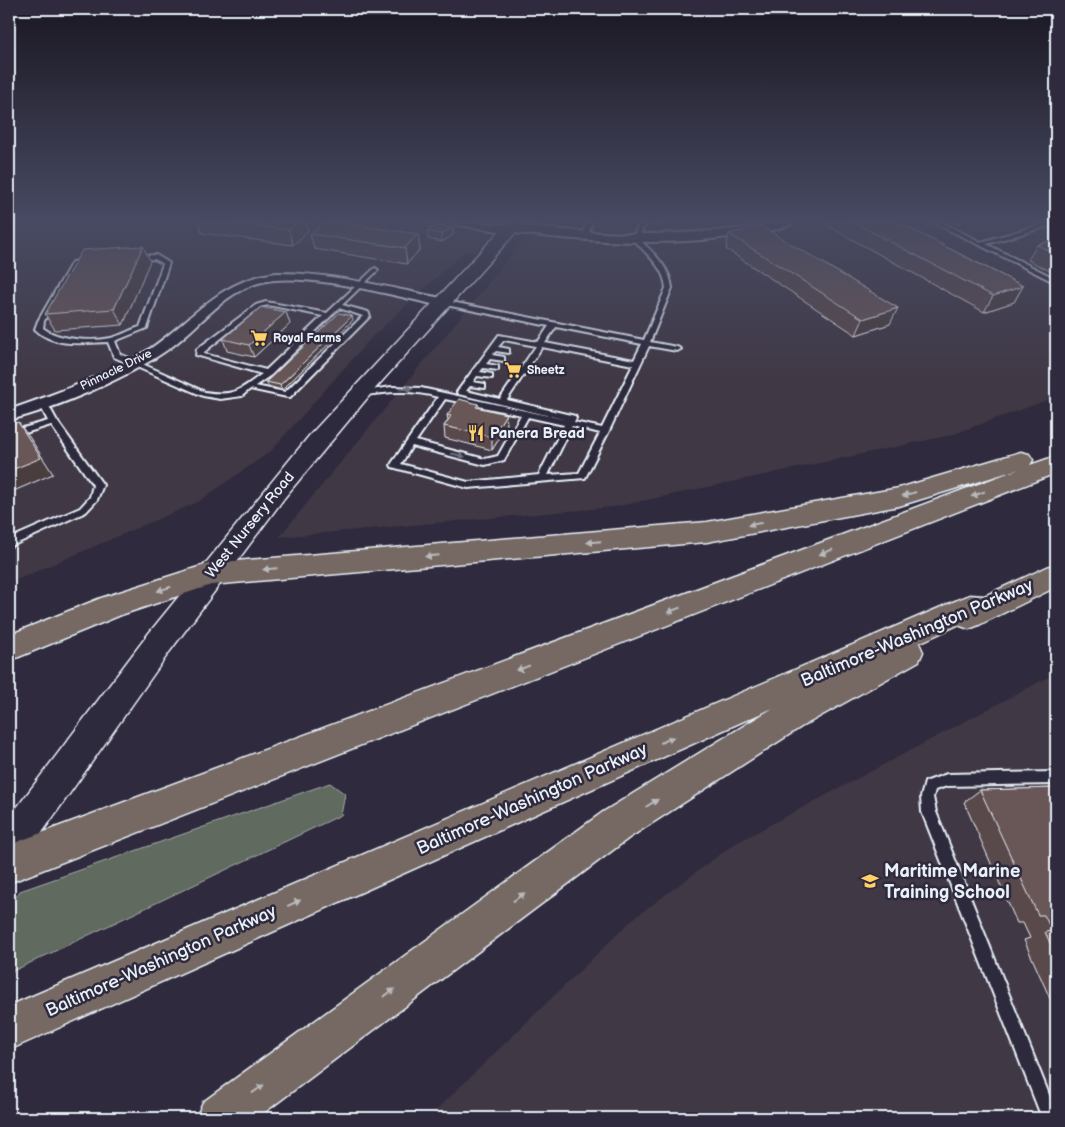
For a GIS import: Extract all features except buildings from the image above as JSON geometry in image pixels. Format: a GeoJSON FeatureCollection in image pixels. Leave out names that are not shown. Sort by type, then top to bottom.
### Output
{"type":"FeatureCollection","features":[{"type":"Feature","properties":{"kind":"highway"},"geometry":{"type":"LineString","coordinates":[[9,648],[111,606],[211,574],[707,532],[899,497],[1056,450]]}},
{"type":"Feature","properties":{"kind":"highway"},"geometry":{"type":"LineString","coordinates":[[9,864],[1056,464]]}},
{"type":"Feature","properties":{"kind":"highway","name":"Baltimore-Washington Parkway"},"geometry":{"type":"LineString","coordinates":[[9,1028],[970,607],[984,608],[1056,574]]}},
{"type":"Feature","properties":{"kind":"highway"},"geometry":{"type":"LineString","coordinates":[[218,1118],[616,826],[789,716],[984,608]]}},
{"type":"Feature","properties":{"kind":"main road","name":"West Nursery Road"},"geometry":{"type":"LineString","coordinates":[[16,839],[211,574],[358,394],[467,275]]}},
{"type":"Feature","properties":{"kind":"street","name":"Pinnacle Drive"},"geometry":{"type":"LineString","coordinates":[[9,414],[43,403],[136,364],[165,345],[236,287],[247,282],[277,277],[358,286],[441,302]]}},
{"type":"Feature","properties":{"kind":"lane"},"geometry":{"type":"LineString","coordinates":[[67,275],[41,321],[39,329],[46,336],[59,339],[111,340],[144,328],[162,275]]}},
{"type":"Feature","properties":{"kind":"lane"},"geometry":{"type":"LineString","coordinates":[[111,340],[117,355],[203,394],[220,397],[239,394],[268,373],[370,275]]}},
{"type":"Feature","properties":{"kind":"lane"},"geometry":{"type":"LineString","coordinates":[[443,396],[394,465],[468,485],[582,476],[605,431],[666,297],[669,281],[664,275]]}},
{"type":"Feature","properties":{"kind":"lane"},"geometry":{"type":"LineString","coordinates":[[1043,275],[1056,281]]}},
{"type":"Feature","properties":{"kind":"lane"},"geometry":{"type":"LineString","coordinates":[[268,373],[200,355],[200,351],[258,306],[268,302],[329,315]]}},
{"type":"Feature","properties":{"kind":"lane"},"geometry":{"type":"LineString","coordinates":[[441,302],[677,349]]}},
{"type":"Feature","properties":{"kind":"lane"},"geometry":{"type":"LineString","coordinates":[[250,387],[287,395],[367,316],[366,313],[338,306]]}},
{"type":"Feature","properties":{"kind":"lane"},"geometry":{"type":"LineString","coordinates":[[502,402],[505,390],[521,374],[554,324]]}},
{"type":"Feature","properties":{"kind":"lane"},"geometry":{"type":"LineString","coordinates":[[542,478],[572,418],[461,392],[502,337],[636,364]]}},
{"type":"Feature","properties":{"kind":"lane"},"geometry":{"type":"LineString","coordinates":[[494,348],[506,351]]}},
{"type":"Feature","properties":{"kind":"lane"},"geometry":{"type":"LineString","coordinates":[[524,355],[532,357]]}},
{"type":"Feature","properties":{"kind":"lane"},"geometry":{"type":"LineString","coordinates":[[488,356],[501,359]]}},
{"type":"Feature","properties":{"kind":"lane"},"geometry":{"type":"LineString","coordinates":[[519,363],[527,364]]}},
{"type":"Feature","properties":{"kind":"lane"},"geometry":{"type":"LineString","coordinates":[[481,365],[495,368]]}},
{"type":"Feature","properties":{"kind":"lane"},"geometry":{"type":"LineString","coordinates":[[512,372],[521,374]]}},
{"type":"Feature","properties":{"kind":"lane"},"geometry":{"type":"LineString","coordinates":[[476,373],[489,376]]}},
{"type":"Feature","properties":{"kind":"lane"},"geometry":{"type":"LineString","coordinates":[[507,380],[515,382]]}},
{"type":"Feature","properties":{"kind":"lane"},"geometry":{"type":"LineString","coordinates":[[468,383],[482,386]]}},
{"type":"Feature","properties":{"kind":"lane"},"geometry":{"type":"LineString","coordinates":[[358,394],[408,388],[424,389],[443,396],[605,431]]}},
{"type":"Feature","properties":{"kind":"lane"},"geometry":{"type":"LineString","coordinates":[[9,543],[83,510],[94,498],[98,485],[53,422],[43,403]]}},
{"type":"Feature","properties":{"kind":"lane"},"geometry":{"type":"LineString","coordinates":[[411,443],[485,462],[501,458],[525,415]]}},
{"type":"Feature","properties":{"kind":"lane"},"geometry":{"type":"LineString","coordinates":[[9,435],[53,422]]}},
{"type":"Feature","properties":{"kind":"lane"},"geometry":{"type":"LineString","coordinates":[[1050,1118],[928,812],[927,797],[930,786],[935,782],[947,780],[1056,778]]}},
{"type":"Feature","properties":{"kind":"shaded area"},"geometry":{"type":"Polygon","coordinates":[[[9,275],[440,275],[371,338],[271,451],[198,502],[9,583],[9,275]]]}},
{"type":"Feature","properties":{"kind":"shaded area"},"geometry":{"type":"Polygon","coordinates":[[[496,275],[1056,275],[1056,397],[951,435],[614,507],[279,537],[496,275]]]}},
{"type":"Feature","properties":{"kind":"shaded area","name":"Maritime Marine Training School"},"geometry":{"type":"Polygon","coordinates":[[[1056,673],[1056,1118],[428,1118],[634,918],[734,844],[1056,673]]]}},
{"type":"Feature","properties":{"kind":"shaded area"},"geometry":{"type":"Polygon","coordinates":[[[330,783],[345,794],[341,815],[9,973],[9,907],[20,891],[330,783]]]}},
{"type":"Feature","properties":{"kind":"place","name":"Royal Farms"},"geometry":{"type":"Point","coordinates":[259,338]}},
{"type":"Feature","properties":{"kind":"place","name":"Sheetz"},"geometry":{"type":"Point","coordinates":[513,370]}},
{"type":"Feature","properties":{"kind":"place","name":"Panera Bread"},"geometry":{"type":"Point","coordinates":[476,433]}},
{"type":"Feature","properties":{"kind":"place","name":"Maritime Marine Training School"},"geometry":{"type":"Point","coordinates":[870,881]}}]}
